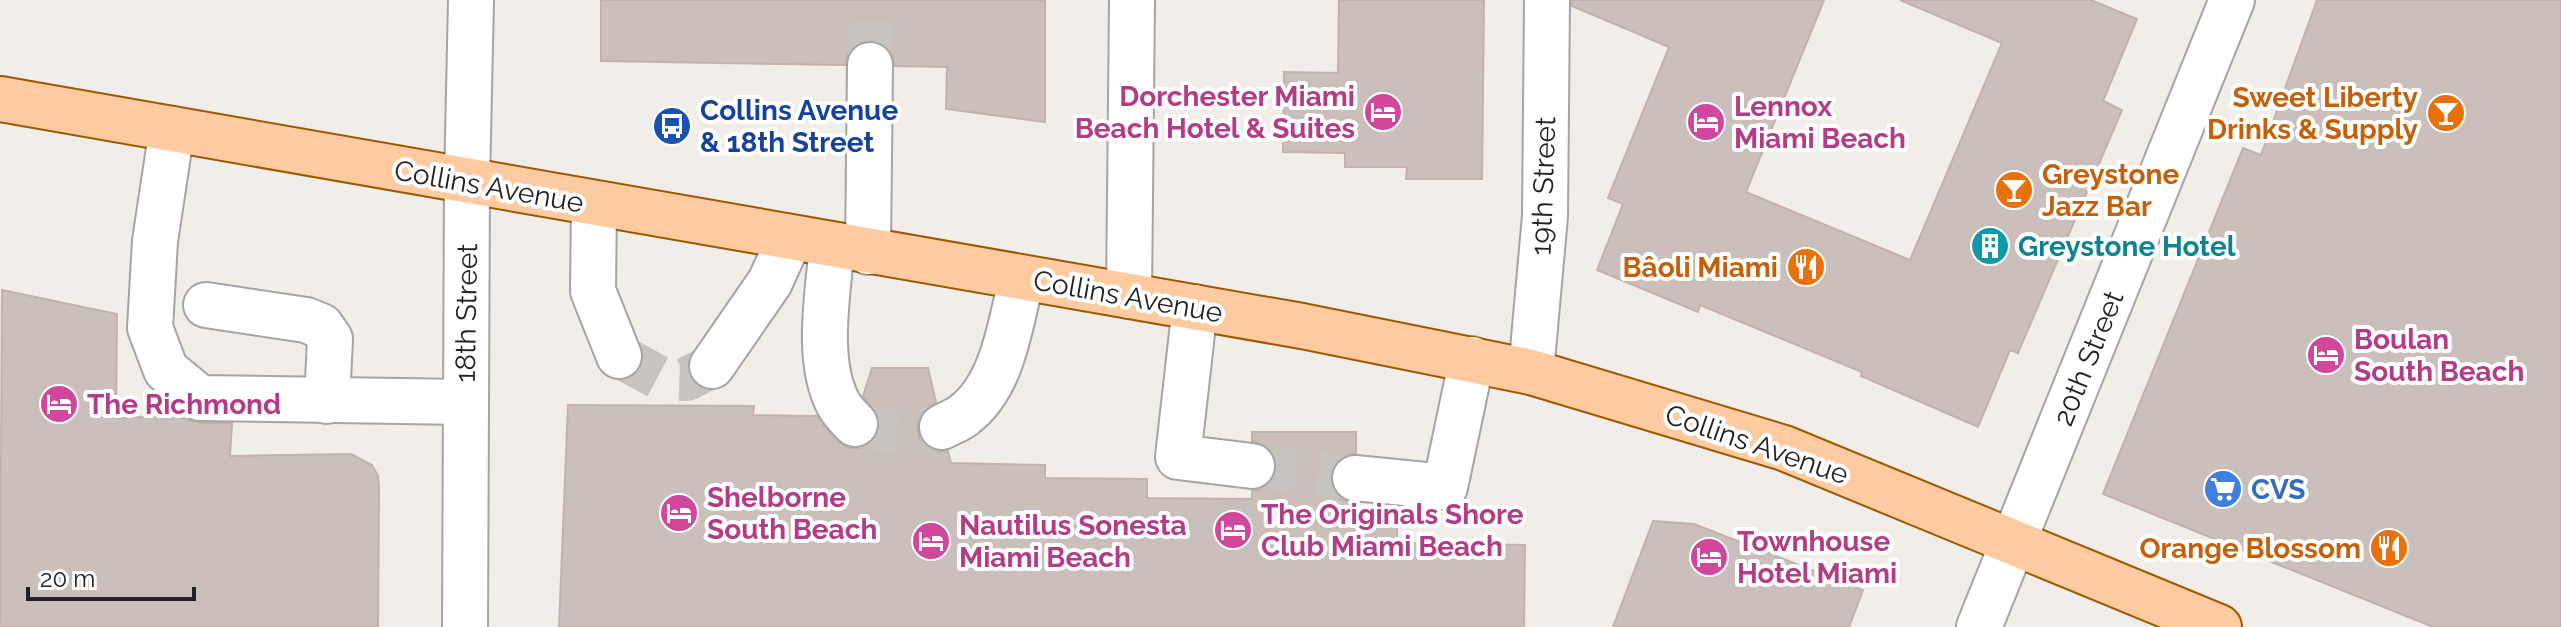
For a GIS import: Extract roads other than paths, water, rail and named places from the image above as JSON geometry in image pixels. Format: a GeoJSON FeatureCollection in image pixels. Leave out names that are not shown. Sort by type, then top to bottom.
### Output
{"type":"FeatureCollection","features":[{"type":"Feature","properties":{"kind":"main road","name":"Collins Avenue"},"geometry":{"type":"LineString","coordinates":[[0,99],[1195,307],[1531,372],[1784,448],[2219,627]]}},
{"type":"Feature","properties":{"kind":"street","name":"18th Street"},"geometry":{"type":"LineString","coordinates":[[465,627],[471,0]]}},
{"type":"Feature","properties":{"kind":"street"},"geometry":{"type":"LineString","coordinates":[[1129,296],[1132,0]]}},
{"type":"Feature","properties":{"kind":"street","name":"19th Street"},"geometry":{"type":"LineString","coordinates":[[1531,372],[1545,216],[1547,0]]}},
{"type":"Feature","properties":{"kind":"street","name":"20th Street"},"geometry":{"type":"LineString","coordinates":[[1979,627],[2232,0]]}},
{"type":"Feature","properties":{"kind":"street"},"geometry":{"type":"LineString","coordinates":[[855,424],[840,407],[829,382],[825,341],[850,249],[870,65]]}},
{"type":"Feature","properties":{"kind":"street"},"geometry":{"type":"LineString","coordinates":[[172,129],[155,241],[150,328],[166,370],[200,398],[465,402]]}},
{"type":"Feature","properties":{"kind":"street"},"geometry":{"type":"LineString","coordinates":[[594,204],[593,291],[619,356]]}},
{"type":"Feature","properties":{"kind":"street"},"geometry":{"type":"LineString","coordinates":[[712,366],[770,282],[790,238]]}},
{"type":"Feature","properties":{"kind":"street"},"geometry":{"type":"LineString","coordinates":[[942,427],[964,415],[984,393],[999,364],[1022,278]]}},
{"type":"Feature","properties":{"kind":"street"},"geometry":{"type":"LineString","coordinates":[[206,305],[306,320],[321,326],[330,339],[327,401]]}},
{"type":"Feature","properties":{"kind":"street"},"geometry":{"type":"LineString","coordinates":[[1195,307],[1178,457],[1252,466]]}},
{"type":"Feature","properties":{"kind":"street"},"geometry":{"type":"LineString","coordinates":[[1355,478],[1445,487],[1472,359]]}},
{"type":"Feature","properties":{"kind":"tunnel"},"geometry":{"type":"LineString","coordinates":[[870,65],[871,0]]}},
{"type":"Feature","properties":{"kind":"tunnel"},"geometry":{"type":"LineString","coordinates":[[619,356],[660,378],[687,379],[712,366]]}},
{"type":"Feature","properties":{"kind":"tunnel"},"geometry":{"type":"LineString","coordinates":[[855,424],[898,432],[942,427]]}},
{"type":"Feature","properties":{"kind":"tunnel"},"geometry":{"type":"LineString","coordinates":[[1252,466],[1355,478]]}},
{"type":"Feature","properties":{"kind":"place","name":"Dorchester Miami Beach Hotel & Suites"},"geometry":{"type":"Point","coordinates":[1383,112]}},
{"type":"Feature","properties":{"kind":"place","name":"Sweet Liberty Drinks & Supply"},"geometry":{"type":"Point","coordinates":[2446,113]}},
{"type":"Feature","properties":{"kind":"place","name":"Lennox Miami Beach"},"geometry":{"type":"Point","coordinates":[1706,122]}},
{"type":"Feature","properties":{"kind":"place","name":"Collins Avenue & 18th Street"},"geometry":{"type":"Point","coordinates":[672,126]}},
{"type":"Feature","properties":{"kind":"place","name":"Greystone Jazz Bar"},"geometry":{"type":"Point","coordinates":[2014,190]}},
{"type":"Feature","properties":{"kind":"place","name":"Greystone Hotel"},"geometry":{"type":"Point","coordinates":[1990,246]}},
{"type":"Feature","properties":{"kind":"place","name":"Bâoli Miami"},"geometry":{"type":"Point","coordinates":[1806,267]}},
{"type":"Feature","properties":{"kind":"place","name":"Boulan South Beach"},"geometry":{"type":"Point","coordinates":[2326,355]}},
{"type":"Feature","properties":{"kind":"place","name":"The Richmond"},"geometry":{"type":"Point","coordinates":[59,404]}},
{"type":"Feature","properties":{"kind":"place","name":"CVS"},"geometry":{"type":"Point","coordinates":[2223,489]}},
{"type":"Feature","properties":{"kind":"place","name":"Shelborne South Beach"},"geometry":{"type":"Point","coordinates":[679,513]}},
{"type":"Feature","properties":{"kind":"place","name":"The Originals Shore Club Miami Beach"},"geometry":{"type":"Point","coordinates":[1233,530]}},
{"type":"Feature","properties":{"kind":"place","name":"Nautilus Sonesta Miami Beach"},"geometry":{"type":"Point","coordinates":[931,541]}},
{"type":"Feature","properties":{"kind":"place","name":"Orange Blossom"},"geometry":{"type":"Point","coordinates":[2389,548]}},
{"type":"Feature","properties":{"kind":"place","name":"Townhouse Hotel Miami"},"geometry":{"type":"Point","coordinates":[1709,557]}}]}
